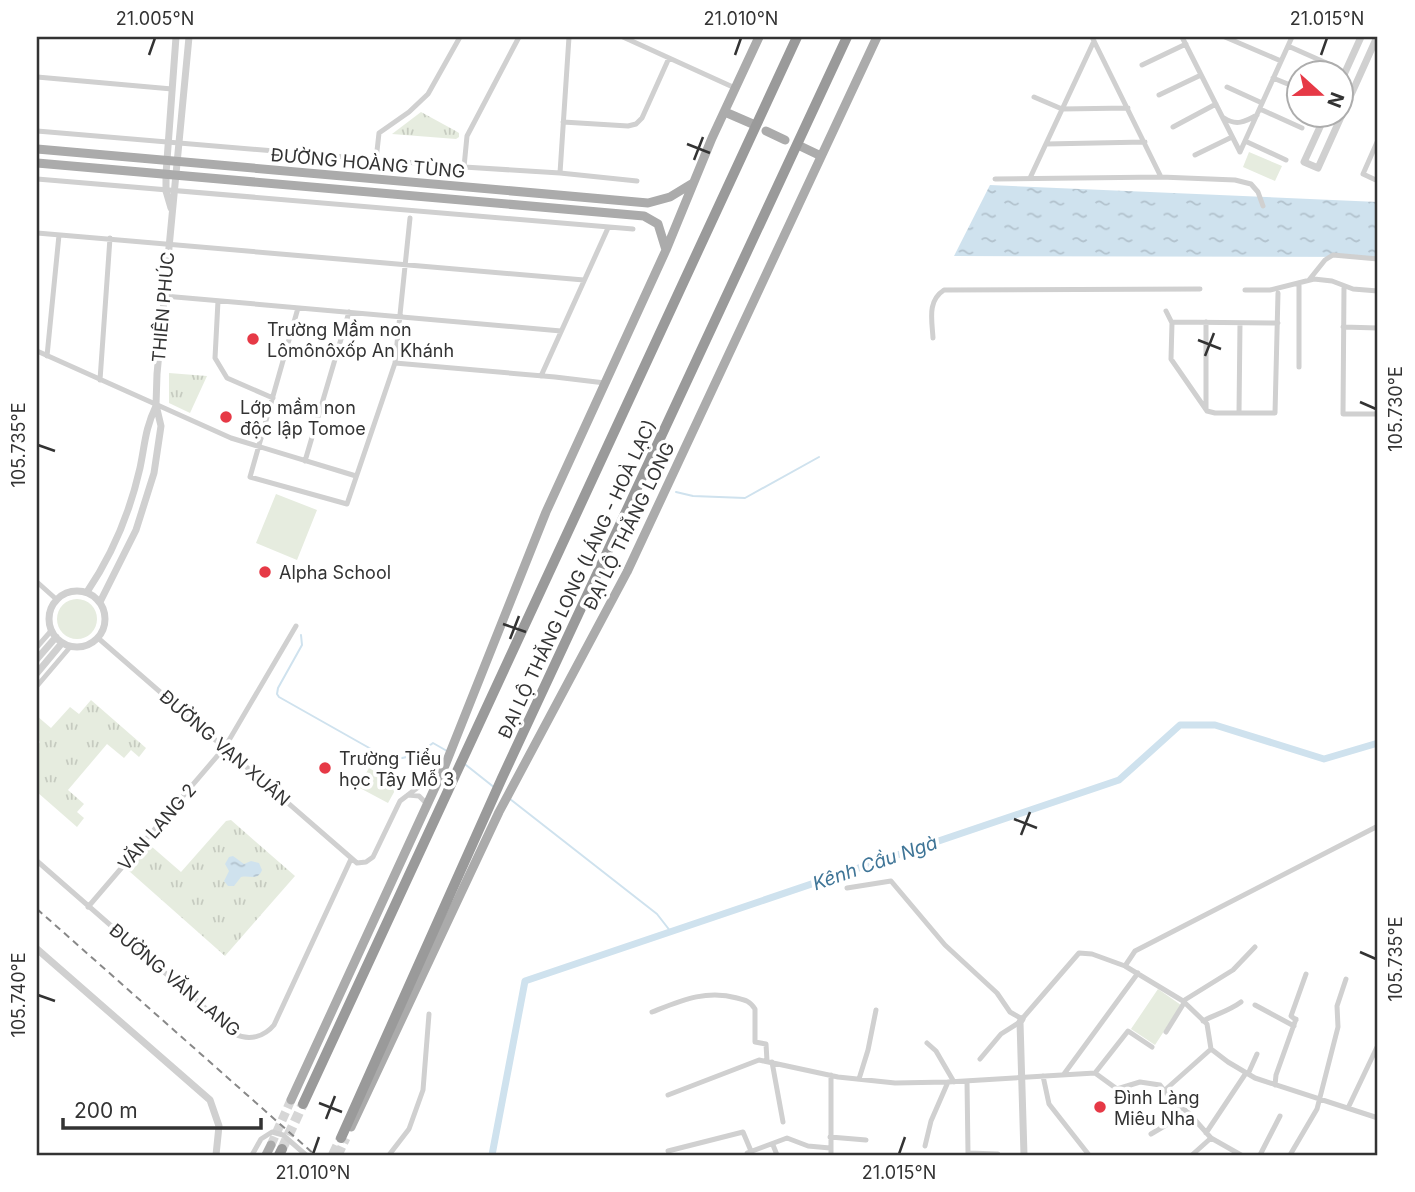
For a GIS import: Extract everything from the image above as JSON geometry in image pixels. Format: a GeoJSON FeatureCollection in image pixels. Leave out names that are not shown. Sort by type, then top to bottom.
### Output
{"type":"FeatureCollection","features":[{"type":"Feature","properties":{"kind":"highway","name":"ĐẠI LỘ THĂNG LONG (LÁNG - HOÀ LẠC)"},"geometry":{"type":"LineString","coordinates":[[303,1104],[797,37]]}},
{"type":"Feature","properties":{"kind":"highway","name":"ĐẠI LỘ THĂNG LONG (LÁNG - HOÀ LẠC)"},"geometry":{"type":"LineString","coordinates":[[343,1138],[502,778],[847,37]]}},
{"type":"Feature","properties":{"kind":"main road"},"geometry":{"type":"LineString","coordinates":[[291,1100],[444,766],[546,512],[666,250],[759,37]]}},
{"type":"Feature","properties":{"kind":"main road","name":"ĐẠI LỘ THĂNG LONG"},"geometry":{"type":"LineString","coordinates":[[343,1138],[514,781],[623,580],[877,37]]}},
{"type":"Feature","properties":{"kind":"main road"},"geometry":{"type":"LineString","coordinates":[[725,112],[755,125]]}},
{"type":"Feature","properties":{"kind":"main road"},"geometry":{"type":"LineString","coordinates":[[766,131],[785,139]]}},
{"type":"Feature","properties":{"kind":"main road"},"geometry":{"type":"LineString","coordinates":[[800,146],[821,156]]}},
{"type":"Feature","properties":{"kind":"main road","name":"ĐƯỜNG HOÀNG TÙNG"},"geometry":{"type":"LineString","coordinates":[[37,149],[648,202],[670,197],[693,183]]}},
{"type":"Feature","properties":{"kind":"main road","name":"ĐƯỜNG HOÀNG TÙNG"},"geometry":{"type":"LineString","coordinates":[[37,163],[644,216],[658,224],[666,250]]}},
{"type":"Feature","properties":{"kind":"main road"},"geometry":{"type":"LineString","coordinates":[[266,1155],[271,1145]]}},
{"type":"Feature","properties":{"kind":"street"},"geometry":{"type":"LineString","coordinates":[[172,162],[168,142],[176,37]]}},
{"type":"Feature","properties":{"kind":"street"},"geometry":{"type":"LineString","coordinates":[[171,174],[179,143],[189,37]]}},
{"type":"Feature","properties":{"kind":"street"},"geometry":{"type":"LineString","coordinates":[[376,159],[379,133],[410,112],[428,94],[460,37]]}},
{"type":"Feature","properties":{"kind":"street"},"geometry":{"type":"LineString","coordinates":[[464,167],[467,136],[519,37]]}},
{"type":"Feature","properties":{"kind":"street"},"geometry":{"type":"LineString","coordinates":[[561,173],[569,37]]}},
{"type":"Feature","properties":{"kind":"street"},"geometry":{"type":"LineString","coordinates":[[623,37],[735,88]]}},
{"type":"Feature","properties":{"kind":"street"},"geometry":{"type":"LineString","coordinates":[[1182,37],[1240,152],[1292,37]]}},
{"type":"Feature","properties":{"kind":"street"},"geometry":{"type":"LineString","coordinates":[[1225,37],[1281,61]]}},
{"type":"Feature","properties":{"kind":"street"},"geometry":{"type":"LineString","coordinates":[[1351,60],[1361,37]]}},
{"type":"Feature","properties":{"kind":"street"},"geometry":{"type":"LineString","coordinates":[[1356,84],[1377,37]]}},
{"type":"Feature","properties":{"kind":"street"},"geometry":{"type":"LineString","coordinates":[[1093,39],[1161,177]]}},
{"type":"Feature","properties":{"kind":"street"},"geometry":{"type":"LineString","coordinates":[[1030,178],[1093,39]]}},
{"type":"Feature","properties":{"kind":"street"},"geometry":{"type":"LineString","coordinates":[[1142,65],[1186,44]]}},
{"type":"Feature","properties":{"kind":"street"},"geometry":{"type":"LineString","coordinates":[[1288,46],[1320,60]]}},
{"type":"Feature","properties":{"kind":"street"},"geometry":{"type":"LineString","coordinates":[[563,122],[636,124],[642,118],[669,58]]}},
{"type":"Feature","properties":{"kind":"street"},"geometry":{"type":"LineString","coordinates":[[174,59],[187,60]]}},
{"type":"Feature","properties":{"kind":"street"},"geometry":{"type":"LineString","coordinates":[[1159,95],[1201,75]]}},
{"type":"Feature","properties":{"kind":"street"},"geometry":{"type":"LineString","coordinates":[[37,77],[172,89]]}},
{"type":"Feature","properties":{"kind":"street"},"geometry":{"type":"LineString","coordinates":[[1273,78],[1286,83]]}},
{"type":"Feature","properties":{"kind":"street"},"geometry":{"type":"LineString","coordinates":[[1227,87],[1260,109],[1286,121]]}},
{"type":"Feature","properties":{"kind":"street"},"geometry":{"type":"LineString","coordinates":[[1034,97],[1062,109],[1128,108]]}},
{"type":"Feature","properties":{"kind":"street"},"geometry":{"type":"LineString","coordinates":[[1173,127],[1216,104]]}},
{"type":"Feature","properties":{"kind":"street"},"geometry":{"type":"LineString","coordinates":[[1219,111],[1223,117],[1236,123],[1243,122],[1260,109]]}},
{"type":"Feature","properties":{"kind":"street"},"geometry":{"type":"LineString","coordinates":[[1319,130],[1304,162],[1318,168],[1335,130]]}},
{"type":"Feature","properties":{"kind":"street"},"geometry":{"type":"LineString","coordinates":[[37,131],[637,181]]}},
{"type":"Feature","properties":{"kind":"street"},"geometry":{"type":"LineString","coordinates":[[1195,155],[1232,137]]}},
{"type":"Feature","properties":{"kind":"street"},"geometry":{"type":"LineString","coordinates":[[1378,140],[1363,174],[1378,181]]}},
{"type":"Feature","properties":{"kind":"street"},"geometry":{"type":"LineString","coordinates":[[1245,141],[1286,160]]}},
{"type":"Feature","properties":{"kind":"street"},"geometry":{"type":"LineString","coordinates":[[1046,144],[1145,142]]}},
{"type":"Feature","properties":{"kind":"street","name":"THIÊN PHÚC"},"geometry":{"type":"LineString","coordinates":[[171,174],[166,191],[171,208]]}},
{"type":"Feature","properties":{"kind":"street","name":"THIÊN PHÚC"},"geometry":{"type":"LineString","coordinates":[[100,602],[122,561],[144,510],[154,473],[161,426],[156,405],[171,208],[175,191],[171,174]]}},
{"type":"Feature","properties":{"kind":"street"},"geometry":{"type":"LineString","coordinates":[[995,179],[1161,177],[1246,182],[1255,188],[1263,206]]}},
{"type":"Feature","properties":{"kind":"street"},"geometry":{"type":"LineString","coordinates":[[37,179],[633,229]]}},
{"type":"Feature","properties":{"kind":"street"},"geometry":{"type":"LineString","coordinates":[[298,308],[250,477],[347,503],[395,363],[410,218]]}},
{"type":"Feature","properties":{"kind":"street"},"geometry":{"type":"LineString","coordinates":[[541,376],[608,228]]}},
{"type":"Feature","properties":{"kind":"street"},"geometry":{"type":"LineString","coordinates":[[37,233],[584,280]]}},
{"type":"Feature","properties":{"kind":"street"},"geometry":{"type":"LineString","coordinates":[[47,356],[59,235]]}},
{"type":"Feature","properties":{"kind":"street"},"geometry":{"type":"LineString","coordinates":[[100,380],[110,238]]}},
{"type":"Feature","properties":{"kind":"street"},"geometry":{"type":"LineString","coordinates":[[1309,280],[1325,260],[1333,255],[1378,259]]}},
{"type":"Feature","properties":{"kind":"street"},"geometry":{"type":"LineString","coordinates":[[1245,290],[1270,290],[1309,280],[1332,281],[1353,289],[1378,291]]}},
{"type":"Feature","properties":{"kind":"street"},"geometry":{"type":"LineString","coordinates":[[1300,283],[1300,367]]}},
{"type":"Feature","properties":{"kind":"street"},"geometry":{"type":"LineString","coordinates":[[1344,286],[1343,414],[1378,414]]}},
{"type":"Feature","properties":{"kind":"street"},"geometry":{"type":"LineString","coordinates":[[933,338],[931,309],[936,296],[944,290],[1200,289]]}},
{"type":"Feature","properties":{"kind":"street"},"geometry":{"type":"LineString","coordinates":[[1167,312],[1171,321],[1171,359],[1206,409],[1210,412],[1275,413],[1278,293]]}},
{"type":"Feature","properties":{"kind":"street"},"geometry":{"type":"LineString","coordinates":[[164,296],[561,331]]}},
{"type":"Feature","properties":{"kind":"street"},"geometry":{"type":"LineString","coordinates":[[218,301],[215,358],[227,378],[273,398]]}},
{"type":"Feature","properties":{"kind":"street"},"geometry":{"type":"LineString","coordinates":[[305,461],[349,312]]}},
{"type":"Feature","properties":{"kind":"street"},"geometry":{"type":"LineString","coordinates":[[1171,321],[1278,323]]}},
{"type":"Feature","properties":{"kind":"street"},"geometry":{"type":"LineString","coordinates":[[1206,322],[1206,409]]}},
{"type":"Feature","properties":{"kind":"street"},"geometry":{"type":"LineString","coordinates":[[1239,413],[1240,323]]}},
{"type":"Feature","properties":{"kind":"street"},"geometry":{"type":"LineString","coordinates":[[1343,327],[1378,328]]}},
{"type":"Feature","properties":{"kind":"street"},"geometry":{"type":"LineString","coordinates":[[37,351],[258,448],[356,476]]}},
{"type":"Feature","properties":{"kind":"street"},"geometry":{"type":"LineString","coordinates":[[395,363],[604,383]]}},
{"type":"Feature","properties":{"kind":"street","name":"THIÊN PHÚC"},"geometry":{"type":"LineString","coordinates":[[87,592],[108,556],[129,507],[140,467],[146,428],[156,405]]}},
{"type":"Feature","properties":{"kind":"street"},"geometry":{"type":"LineString","coordinates":[[37,582],[56,599]]}},
{"type":"Feature","properties":{"kind":"street"},"geometry":{"type":"LineString","coordinates":[[71,591],[87,592],[100,602],[106,617],[104,628],[98,638],[84,646],[71,646],[57,637],[49,614],[56,599],[71,591]]}},
{"type":"Feature","properties":{"kind":"street","name":"VĂN LANG 2"},"geometry":{"type":"LineString","coordinates":[[88,906],[225,747],[296,626]]}},
{"type":"Feature","properties":{"kind":"street"},"geometry":{"type":"LineString","coordinates":[[37,647],[57,637]]}},
{"type":"Feature","properties":{"kind":"street"},"geometry":{"type":"LineString","coordinates":[[37,673],[41,659],[57,637]]}},
{"type":"Feature","properties":{"kind":"street","name":"ĐƯỜNG VẠN XUÂN"},"geometry":{"type":"LineString","coordinates":[[98,638],[351,859]]}},
{"type":"Feature","properties":{"kind":"street"},"geometry":{"type":"LineString","coordinates":[[37,686],[71,646]]}},
{"type":"Feature","properties":{"kind":"street"},"geometry":{"type":"LineString","coordinates":[[351,859],[361,863],[373,857],[395,810],[405,796],[444,766]]}},
{"type":"Feature","properties":{"kind":"street"},"geometry":{"type":"LineString","coordinates":[[405,796],[419,796],[427,804]]}},
{"type":"Feature","properties":{"kind":"street"},"geometry":{"type":"LineString","coordinates":[[1125,966],[1135,951],[1378,826]]}},
{"type":"Feature","properties":{"kind":"street","name":"ĐƯỜNG VĂN LANG"},"geometry":{"type":"LineString","coordinates":[[37,861],[235,1034],[247,1038],[269,1031],[278,1018],[351,859]]}},
{"type":"Feature","properties":{"kind":"street"},"geometry":{"type":"LineString","coordinates":[[847,888],[891,881],[945,945],[997,993],[1010,1012],[1021,1021],[1024,1155]]}},
{"type":"Feature","properties":{"kind":"street"},"geometry":{"type":"LineString","coordinates":[[1166,1032],[1183,1002],[1233,970],[1255,947]]}},
{"type":"Feature","properties":{"kind":"street"},"geometry":{"type":"LineString","coordinates":[[37,949],[210,1100],[219,1126],[216,1155]]}},
{"type":"Feature","properties":{"kind":"street"},"geometry":{"type":"LineString","coordinates":[[981,1059],[1001,1034],[1021,1021],[1079,953],[1092,954],[1125,966],[1183,1002],[1206,1024],[1211,1049],[1247,1073],[1319,1100],[1377,1114]]}},
{"type":"Feature","properties":{"kind":"street"},"geometry":{"type":"LineString","coordinates":[[1064,1074],[1138,973]]}},
{"type":"Feature","properties":{"kind":"street"},"geometry":{"type":"LineString","coordinates":[[1296,1022],[1291,1016],[1306,974]]}},
{"type":"Feature","properties":{"kind":"street"},"geometry":{"type":"LineString","coordinates":[[1290,1155],[1317,1109],[1338,1027],[1337,1006],[1346,979]]}},
{"type":"Feature","properties":{"kind":"street"},"geometry":{"type":"LineString","coordinates":[[652,1012],[707,994],[727,995],[751,1003],[755,1009],[755,1042],[766,1044],[783,1122]]}},
{"type":"Feature","properties":{"kind":"street"},"geometry":{"type":"LineString","coordinates":[[1203,1021],[1228,1012],[1241,1002]]}},
{"type":"Feature","properties":{"kind":"street"},"geometry":{"type":"LineString","coordinates":[[1255,1005],[1296,1022]]}},
{"type":"Feature","properties":{"kind":"street"},"geometry":{"type":"LineString","coordinates":[[859,1079],[876,1010]]}},
{"type":"Feature","properties":{"kind":"street"},"geometry":{"type":"LineString","coordinates":[[389,1155],[409,1129],[423,1090],[429,1014]]}},
{"type":"Feature","properties":{"kind":"street"},"geometry":{"type":"LineString","coordinates":[[1275,1085],[1276,1075],[1296,1022]]}},
{"type":"Feature","properties":{"kind":"street"},"geometry":{"type":"LineString","coordinates":[[1095,1073],[1128,1031],[1152,1047]]}},
{"type":"Feature","properties":{"kind":"street"},"geometry":{"type":"LineString","coordinates":[[927,1043],[936,1051],[951,1082]]}},
{"type":"Feature","properties":{"kind":"street"},"geometry":{"type":"LineString","coordinates":[[1348,1108],[1378,1045]]}},
{"type":"Feature","properties":{"kind":"street"},"geometry":{"type":"LineString","coordinates":[[1165,1090],[1211,1049]]}},
{"type":"Feature","properties":{"kind":"street"},"geometry":{"type":"LineString","coordinates":[[1206,1133],[1257,1054]]}},
{"type":"Feature","properties":{"kind":"street"},"geometry":{"type":"LineString","coordinates":[[668,1095],[760,1060],[831,1075],[895,1083],[1095,1073],[1116,1088],[1147,1082],[1160,1085],[1173,1102],[1188,1112],[1211,1138],[1241,1155]]}},
{"type":"Feature","properties":{"kind":"street"},"geometry":{"type":"LineString","coordinates":[[668,1152],[743,1132],[749,1153],[787,1138],[831,1152],[831,1075]]}},
{"type":"Feature","properties":{"kind":"street"},"geometry":{"type":"LineString","coordinates":[[1042,1076],[1049,1104],[1089,1155]]}},
{"type":"Feature","properties":{"kind":"street"},"geometry":{"type":"LineString","coordinates":[[967,1081],[968,1153],[998,1154]]}},
{"type":"Feature","properties":{"kind":"street"},"geometry":{"type":"LineString","coordinates":[[925,1146],[931,1121],[951,1082]]}},
{"type":"Feature","properties":{"kind":"street"},"geometry":{"type":"LineString","coordinates":[[1151,1135],[1188,1112]]}},
{"type":"Feature","properties":{"kind":"street"},"geometry":{"type":"LineString","coordinates":[[1260,1155],[1280,1116]]}},
{"type":"Feature","properties":{"kind":"street"},"geometry":{"type":"LineString","coordinates":[[252,1155],[261,1139],[272,1132],[283,1135],[306,1155]]}},
{"type":"Feature","properties":{"kind":"street"},"geometry":{"type":"LineString","coordinates":[[830,1138],[866,1140]]}},
{"type":"Feature","properties":{"kind":"street"},"geometry":{"type":"LineString","coordinates":[[1192,1155],[1211,1138]]}},
{"type":"Feature","properties":{"kind":"street"},"geometry":{"type":"LineString","coordinates":[[773,1145],[777,1155]]}},
{"type":"Feature","properties":{"kind":"green space"},"geometry":{"type":"Polygon","coordinates":[[[421,112],[459,133],[459,137],[456,139],[392,134],[421,112]]]}},
{"type":"Feature","properties":{"kind":"green space"},"geometry":{"type":"Polygon","coordinates":[[[1249,152],[1282,166],[1275,181],[1243,167],[1249,152]]]}},
{"type":"Feature","properties":{"kind":"green space"},"geometry":{"type":"Polygon","coordinates":[[[169,373],[207,376],[190,413],[169,403],[169,373]]]}},
{"type":"Feature","properties":{"kind":"green space"},"geometry":{"type":"Polygon","coordinates":[[[276,494],[317,510],[297,560],[256,543],[276,494]]]}},
{"type":"Feature","properties":{"kind":"green space"},"geometry":{"type":"Polygon","coordinates":[[[77,599],[85,600],[91,605],[96,611],[96,627],[91,633],[85,638],[77,639],[69,638],[63,633],[58,627],[57,619],[58,611],[63,605],[69,600],[77,599]]]}},
{"type":"Feature","properties":{"kind":"green space"},"geometry":{"type":"Polygon","coordinates":[[[91,700],[146,748],[139,757],[131,750],[124,758],[107,744],[68,790],[84,804],[77,812],[84,818],[77,827],[37,792],[37,746],[40,742],[37,738],[37,716],[51,728],[70,707],[79,714],[91,700]]]}},
{"type":"Feature","properties":{"kind":"green space"},"geometry":{"type":"Polygon","coordinates":[[[369,768],[398,785],[388,803],[358,787],[369,768]]]}},
{"type":"Feature","properties":{"kind":"green space"},"geometry":{"type":"Polygon","coordinates":[[[231,820],[295,876],[225,956],[129,871],[151,846],[181,872],[226,821],[231,820]]]}},
{"type":"Feature","properties":{"kind":"green space"},"geometry":{"type":"Polygon","coordinates":[[[1158,989],[1181,1005],[1155,1045],[1131,1029],[1158,989]]]}},
{"type":"Feature","properties":{"kind":"water"},"geometry":{"type":"Polygon","coordinates":[[[990,185],[1378,202],[1378,257],[954,256],[990,185]]]}},
{"type":"Feature","properties":{"kind":"water"},"geometry":{"type":"Polygon","coordinates":[[[233,856],[244,864],[251,861],[259,863],[262,870],[256,877],[241,877],[234,886],[228,886],[224,881],[229,871],[225,864],[229,857],[233,856]]]}},
{"type":"Feature","properties":{"kind":"waterway"},"geometry":{"type":"LineString","coordinates":[[676,492],[693,496],[745,498],[819,457]]}},
{"type":"Feature","properties":{"kind":"waterway"},"geometry":{"type":"LineString","coordinates":[[301,635],[302,645],[278,688],[279,697],[387,758],[412,756],[433,743],[447,751]]}},
{"type":"Feature","properties":{"kind":"waterway","name":"Kênh Cầu Ngà"},"geometry":{"type":"LineString","coordinates":[[492,1155],[525,981],[1119,780],[1180,725],[1215,725],[1324,759],[1378,743]]}},
{"type":"Feature","properties":{"kind":"waterway"},"geometry":{"type":"LineString","coordinates":[[466,765],[495,788]]}},
{"type":"Feature","properties":{"kind":"waterway"},"geometry":{"type":"LineString","coordinates":[[510,799],[657,914],[671,932]]}},
{"type":"Feature","properties":{"kind":"tunnel"},"geometry":{"type":"LineString","coordinates":[[271,1145],[291,1100]]}},
{"type":"Feature","properties":{"kind":"tunnel"},"geometry":{"type":"LineString","coordinates":[[282,1149],[303,1104]]}},
{"type":"Feature","properties":{"kind":"tunnel"},"geometry":{"type":"LineString","coordinates":[[333,1155],[341,1138]]}},
{"type":"Feature","properties":{"kind":"tunnel"},"geometry":{"type":"LineString","coordinates":[[338,1155],[346,1138]]}},
{"type":"Feature","properties":{"kind":"railway"},"geometry":{"type":"LineString","coordinates":[[37,909],[315,1155]]}},
{"type":"Feature","properties":{"kind":"place","name":"Trường Mầm non Lômônôxốp An Khánh"},"geometry":{"type":"Point","coordinates":[253,339]}},
{"type":"Feature","properties":{"kind":"place","name":"Lớp mầm non độc lập Tomoe"},"geometry":{"type":"Point","coordinates":[226,417]}},
{"type":"Feature","properties":{"kind":"place","name":"Alpha School"},"geometry":{"type":"Point","coordinates":[265,572]}},
{"type":"Feature","properties":{"kind":"place","name":"Trường Tiểu học Tây Mỗ 3"},"geometry":{"type":"Point","coordinates":[325,768]}},
{"type":"Feature","properties":{"kind":"place","name":"Đình Làng Miêu Nha"},"geometry":{"type":"Point","coordinates":[1100,1107]}}]}
